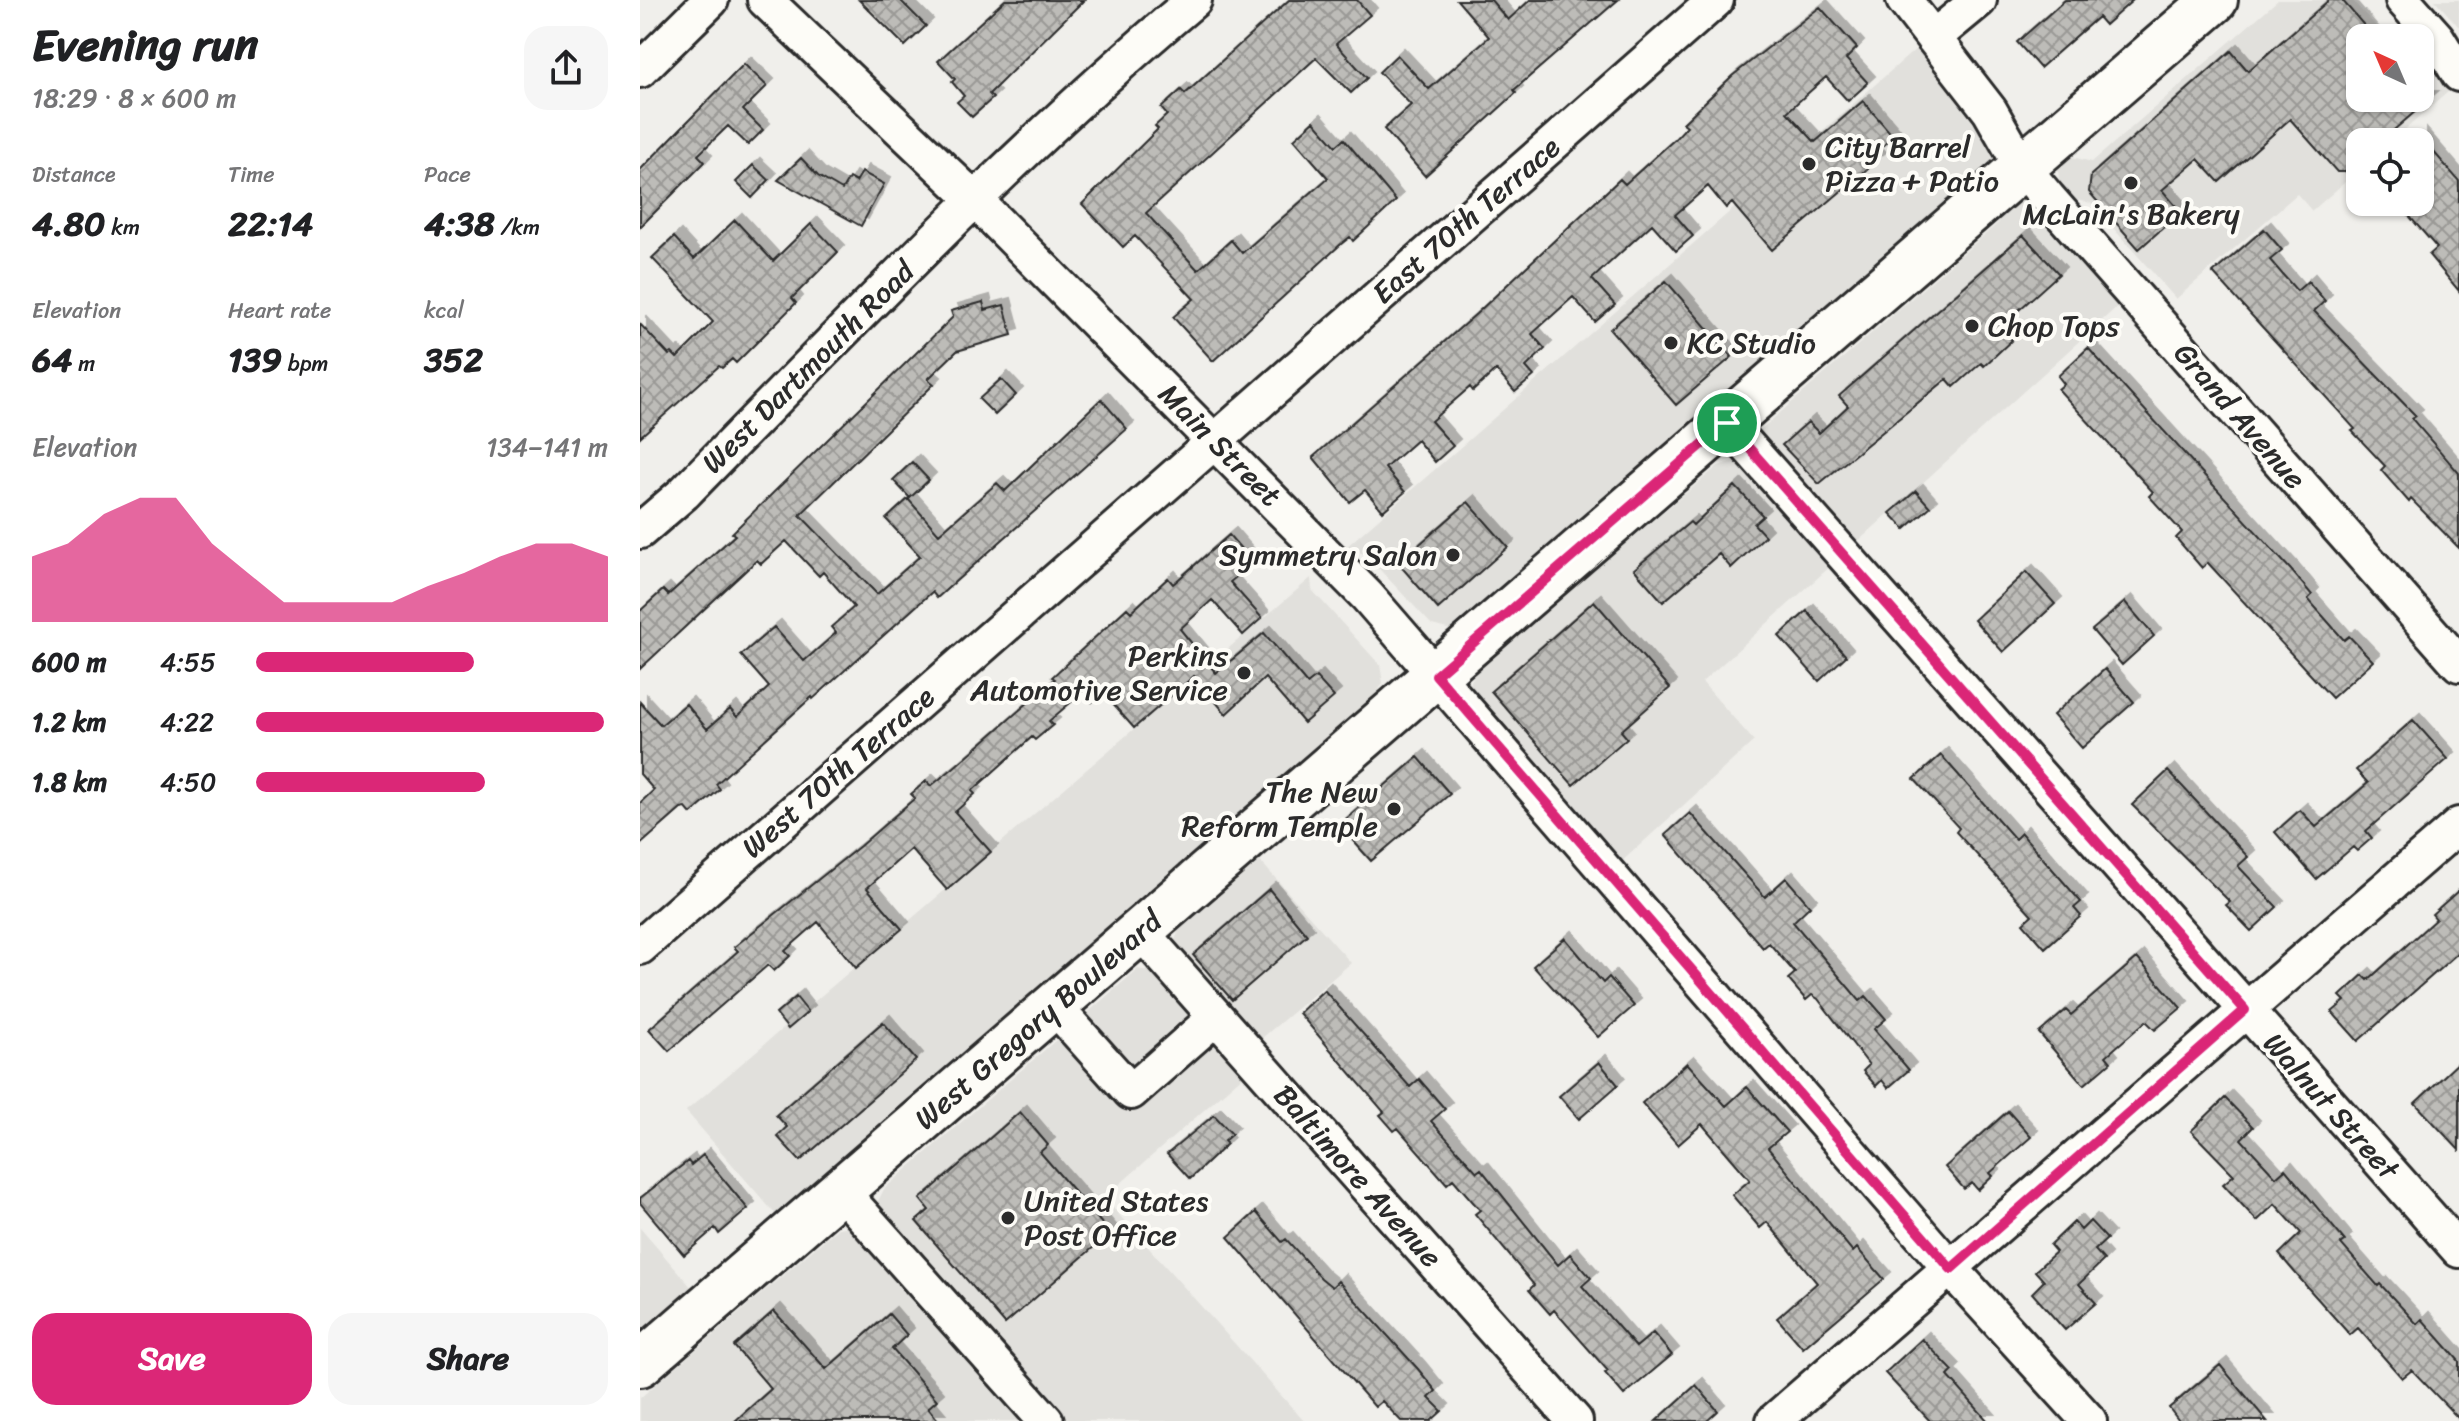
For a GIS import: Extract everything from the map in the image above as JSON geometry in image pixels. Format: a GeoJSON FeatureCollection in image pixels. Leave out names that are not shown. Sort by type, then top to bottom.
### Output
{"type":"FeatureCollection","features":[{"type":"Feature","properties":{"kind":"main road","name":"West Gregory Boulevard"},"geometry":{"type":"LineString","coordinates":[[640,1364],[2215,0]]}},
{"type":"Feature","properties":{"kind":"street"},"geometry":{"type":"LineString","coordinates":[[640,70],[711,0]]}},
{"type":"Feature","properties":{"kind":"street","name":"Main Street"},"geometry":{"type":"LineString","coordinates":[[765,0],[974,199],[1215,439],[1367,596],[1951,1269],[2089,1421]]}},
{"type":"Feature","properties":{"kind":"street","name":"West Dartmouth Road"},"geometry":{"type":"LineString","coordinates":[[640,531],[684,493],[974,199],[1128,55],[1194,0]]}},
{"type":"Feature","properties":{"kind":"street","name":"East 70th Terrace"},"geometry":{"type":"LineString","coordinates":[[1215,439],[1716,0]]}},
{"type":"Feature","properties":{"kind":"street","name":"Grand Avenue"},"geometry":{"type":"LineString","coordinates":[[1904,0],[1990,111],[2022,167],[2459,664]]}},
{"type":"Feature","properties":{"kind":"street"},"geometry":{"type":"LineString","coordinates":[[1933,38],[1979,0]]}},
{"type":"Feature","properties":{"kind":"street"},"geometry":{"type":"LineString","coordinates":[[2403,0],[2457,65]]}},
{"type":"Feature","properties":{"kind":"street","name":"Walnut Street"},"geometry":{"type":"LineString","coordinates":[[1727,423],[2459,1250]]}},
{"type":"Feature","properties":{"kind":"street","name":"West 70th Terrace"},"geometry":{"type":"LineString","coordinates":[[640,947],[1215,439]]}},
{"type":"Feature","properties":{"kind":"street"},"geometry":{"type":"LineString","coordinates":[[1774,1421],[2459,825]]}},
{"type":"Feature","properties":{"kind":"street","name":"Baltimore Avenue"},"geometry":{"type":"LineString","coordinates":[[1140,931],[1575,1421]]}},
{"type":"Feature","properties":{"kind":"street"},"geometry":{"type":"LineString","coordinates":[[1054,1006],[1131,1092],[1216,1017]]}},
{"type":"Feature","properties":{"kind":"street"},"geometry":{"type":"LineString","coordinates":[[841,1191],[1046,1421]]}},
{"type":"Feature","properties":{"kind":"shaded area"},"geometry":{"type":"Polygon","coordinates":[[[2278,0],[2352,0],[2374,24],[2346,24],[2346,112],[2425,112],[2407,128],[2346,128],[2346,181],[2312,211],[2297,194],[2176,299],[2091,203],[2072,199],[2064,191],[2059,182],[2058,167],[2065,155],[2092,162],[2278,0]]]}},
{"type":"Feature","properties":{"kind":"shaded area"},"geometry":{"type":"Polygon","coordinates":[[[2435,0],[2459,0],[2459,27],[2435,0]]]}},
{"type":"Feature","properties":{"kind":"shaded area"},"geometry":{"type":"Polygon","coordinates":[[[1917,48],[1991,147],[1994,166],[1451,630],[1432,625],[1365,554],[1345,548],[1917,48]]]}},
{"type":"Feature","properties":{"kind":"shaded area"},"geometry":{"type":"Polygon","coordinates":[[[2434,75],[2435,75],[2449,91],[2434,104],[2434,75]]]}},
{"type":"Feature","properties":{"kind":"shaded area"},"geometry":{"type":"Polygon","coordinates":[[[2015,201],[2022,201],[2034,210],[2119,305],[1854,545],[1759,435],[1760,430],[1998,223],[2002,213],[2015,201]]]}},
{"type":"Feature","properties":{"kind":"shaded area"},"geometry":{"type":"Polygon","coordinates":[[[1734,461],[1833,564],[1702,682],[1754,741],[1619,864],[1470,688],[1471,681],[1479,667],[1718,466],[1734,461]]]}},
{"type":"Feature","properties":{"kind":"shaded area"},"geometry":{"type":"Polygon","coordinates":[[[1311,578],[1312,590],[1380,665],[1383,683],[1373,699],[776,1215],[686,1111],[1311,578]]]}},
{"type":"Feature","properties":{"kind":"shaded area"},"geometry":{"type":"Polygon","coordinates":[[[1260,861],[1351,963],[1256,1043],[1173,945],[1179,930],[1260,861]]]}},
{"type":"Feature","properties":{"kind":"shaded area"},"geometry":{"type":"Polygon","coordinates":[[[1138,969],[1153,972],[1245,1074],[1104,1198],[1304,1421],[1069,1421],[877,1203],[884,1189],[1138,969]]]}},
{"type":"Feature","properties":{"kind":"shaded area"},"geometry":{"type":"Polygon","coordinates":[[[852,1226],[1030,1421],[640,1421],[640,1398],[838,1228],[852,1226]]]}},
{"type":"Feature","properties":{"kind":"shaded area"},"geometry":{"type":"Polygon","coordinates":[[[640,1228],[692,1288],[640,1333],[640,1228]]]}},
{"type":"Feature","properties":{"kind":"building"},"geometry":{"type":"Polygon","coordinates":[[[859,0],[900,0],[926,26],[905,46],[859,0]]]}},
{"type":"Feature","properties":{"kind":"building"},"geometry":{"type":"Polygon","coordinates":[[[1005,0],[1084,0],[989,94],[993,98],[972,117],[957,102],[964,96],[952,82],[955,79],[938,61],[1005,0]]]}},
{"type":"Feature","properties":{"kind":"building"},"geometry":{"type":"Polygon","coordinates":[[[1289,0],[1357,0],[1370,15],[1336,44],[1367,78],[1351,93],[1316,58],[1146,213],[1198,270],[1231,240],[1242,253],[1328,178],[1294,139],[1314,121],[1336,146],[1344,139],[1396,201],[1353,241],[1350,237],[1340,245],[1213,361],[1173,317],[1194,299],[1135,236],[1123,247],[1082,204],[1158,129],[1155,126],[1167,115],[1161,108],[1181,90],[1185,94],[1289,0]]]}},
{"type":"Feature","properties":{"kind":"building"},"geometry":{"type":"Polygon","coordinates":[[[1457,0],[1491,0],[1508,20],[1530,0],[1618,0],[1514,90],[1516,93],[1425,176],[1384,129],[1411,105],[1379,72],[1397,55],[1429,89],[1489,37],[1457,0]]]}},
{"type":"Feature","properties":{"kind":"building"},"geometry":{"type":"Polygon","coordinates":[[[2065,0],[2133,0],[2105,25],[2098,17],[2040,68],[2017,42],[2065,0]]]}},
{"type":"Feature","properties":{"kind":"building"},"geometry":{"type":"Polygon","coordinates":[[[2329,0],[2342,0],[2363,24],[2346,24],[2346,112],[2415,112],[2396,128],[2346,128],[2345,172],[2337,172],[2290,119],[2219,182],[2198,159],[2162,190],[2181,212],[2139,249],[2089,192],[2091,175],[2231,51],[2248,71],[2329,0]]]}},
{"type":"Feature","properties":{"kind":"building"},"geometry":{"type":"Polygon","coordinates":[[[1820,7],[1857,48],[1846,59],[1868,83],[1848,101],[1826,77],[1787,112],[1815,142],[1863,101],[1894,137],[1874,153],[1879,159],[1772,250],[1732,203],[1726,208],[1708,186],[1675,215],[1693,236],[1676,251],[1652,224],[1592,279],[1615,305],[1595,322],[1573,297],[1532,334],[1545,349],[1526,367],[1534,376],[1515,392],[1496,370],[1473,391],[1470,387],[1431,421],[1453,446],[1435,462],[1417,440],[1385,468],[1405,492],[1383,511],[1365,490],[1350,502],[1313,457],[1476,314],[1620,179],[1625,184],[1675,139],[1687,126],[1683,123],[1732,76],[1820,7]]]}},
{"type":"Feature","properties":{"kind":"building"},"geometry":{"type":"Polygon","coordinates":[[[744,64],[767,86],[743,110],[763,130],[748,145],[728,126],[698,155],[705,162],[640,227],[640,170],[744,64]]]}},
{"type":"Feature","properties":{"kind":"building"},"geometry":{"type":"Polygon","coordinates":[[[2434,152],[2459,181],[2459,291],[2429,255],[2437,248],[2409,216],[2434,216],[2434,152]]]}},
{"type":"Feature","properties":{"kind":"building"},"geometry":{"type":"Polygon","coordinates":[[[801,158],[818,176],[842,190],[849,178],[856,182],[862,172],[884,184],[861,226],[778,180],[801,158]]]}},
{"type":"Feature","properties":{"kind":"building"},"geometry":{"type":"Polygon","coordinates":[[[753,165],[769,180],[752,198],[736,182],[753,165]]]}},
{"type":"Feature","properties":{"kind":"building"},"geometry":{"type":"Polygon","coordinates":[[[735,220],[773,261],[811,224],[838,252],[792,298],[796,303],[736,363],[732,359],[722,368],[719,366],[640,437],[640,324],[669,355],[672,353],[677,358],[713,322],[652,258],[674,237],[694,259],[735,220]]]}},
{"type":"Feature","properties":{"kind":"building"},"geometry":{"type":"Polygon","coordinates":[[[2264,229],[2282,250],[2270,260],[2297,291],[2308,281],[2325,301],[2314,311],[2416,416],[2412,419],[2459,473],[2459,548],[2411,499],[2409,502],[2381,470],[2385,466],[2352,431],[2355,429],[2213,273],[2264,229]]]}},
{"type":"Feature","properties":{"kind":"building"},"geometry":{"type":"Polygon","coordinates":[[[2023,235],[2059,274],[2000,327],[2012,340],[1984,366],[1981,363],[1954,387],[1947,379],[1819,484],[1782,445],[1808,422],[1819,433],[1848,406],[1839,396],[2023,235]]]}},
{"type":"Feature","properties":{"kind":"building","name":"KC Studio"},"geometry":{"type":"Polygon","coordinates":[[[1666,281],[1732,357],[1676,405],[1610,329],[1666,281]]]}},
{"type":"Feature","properties":{"kind":"building"},"geometry":{"type":"Polygon","coordinates":[[[983,302],[985,310],[1004,305],[1012,335],[957,351],[928,379],[934,384],[800,515],[877,594],[920,556],[886,519],[908,499],[939,534],[997,483],[1005,491],[1101,399],[1127,429],[937,598],[932,592],[812,697],[716,784],[720,789],[691,814],[686,808],[681,809],[640,845],[640,803],[654,790],[640,774],[640,702],[661,725],[686,704],[707,729],[730,709],[737,717],[769,687],[741,655],[774,627],[804,661],[836,633],[831,627],[854,607],[823,572],[819,576],[786,541],[761,564],[757,560],[640,669],[640,611],[663,590],[668,595],[735,535],[732,533],[953,317],[951,311],[983,302]]]}},
{"type":"Feature","properties":{"kind":"building"},"geometry":{"type":"Polygon","coordinates":[[[2088,348],[2291,570],[2312,595],[2308,599],[2344,640],[2349,636],[2373,661],[2332,698],[2208,563],[2202,568],[2176,538],[2182,532],[2149,496],[2153,492],[2058,389],[2064,384],[2058,376],[2088,348]]]}},
{"type":"Feature","properties":{"kind":"building"},"geometry":{"type":"Polygon","coordinates":[[[1001,379],[1016,395],[995,415],[979,399],[1001,379]]]}},
{"type":"Feature","properties":{"kind":"building"},"geometry":{"type":"Polygon","coordinates":[[[912,462],[929,480],[910,498],[893,480],[912,462]]]}},
{"type":"Feature","properties":{"kind":"building"},"geometry":{"type":"Polygon","coordinates":[[[1735,486],[1763,516],[1754,524],[1765,536],[1731,568],[1719,554],[1663,602],[1634,569],[1690,522],[1693,525],[1735,486]]]}},
{"type":"Feature","properties":{"kind":"building"},"geometry":{"type":"Polygon","coordinates":[[[1916,491],[1930,507],[1905,529],[1890,513],[1916,491]]]}},
{"type":"Feature","properties":{"kind":"building","name":"Symmetry Salon"},"geometry":{"type":"Polygon","coordinates":[[[1468,502],[1508,547],[1438,609],[1398,563],[1468,502]]]}},
{"type":"Feature","properties":{"kind":"building"},"geometry":{"type":"Polygon","coordinates":[[[1229,535],[1249,558],[1236,570],[1240,574],[1230,582],[1262,618],[1243,635],[1212,600],[1180,629],[1216,673],[1264,633],[1307,684],[1316,677],[1334,697],[1304,723],[1265,678],[1226,714],[1194,676],[1134,728],[1103,693],[1092,702],[1083,692],[1049,721],[1053,725],[1035,740],[1032,737],[972,791],[975,794],[955,812],[991,852],[947,890],[911,849],[867,888],[902,929],[856,968],[818,922],[785,951],[790,956],[774,971],[768,965],[669,1051],[649,1029],[738,951],[734,947],[915,798],[911,794],[926,781],[931,786],[1055,679],[1052,677],[1127,608],[1131,612],[1168,578],[1173,584],[1229,535]]]}},
{"type":"Feature","properties":{"kind":"building"},"geometry":{"type":"Polygon","coordinates":[[[2026,572],[2055,604],[2003,652],[1974,620],[2026,572]]]}},
{"type":"Feature","properties":{"kind":"building"},"geometry":{"type":"Polygon","coordinates":[[[1594,601],[1670,688],[1621,731],[1627,738],[1573,785],[1491,691],[1594,601]]]}},
{"type":"Feature","properties":{"kind":"building"},"geometry":{"type":"Polygon","coordinates":[[[2125,602],[2154,636],[2122,665],[2092,630],[2125,602]]]}},
{"type":"Feature","properties":{"kind":"building"},"geometry":{"type":"Polygon","coordinates":[[[1807,611],[1846,656],[1819,681],[1779,636],[1807,611]]]}},
{"type":"Feature","properties":{"kind":"building"},"geometry":{"type":"Polygon","coordinates":[[[2105,669],[2134,702],[2082,748],[2053,715],[2105,669]]]}},
{"type":"Feature","properties":{"kind":"building"},"geometry":{"type":"Polygon","coordinates":[[[2413,720],[2448,759],[2366,831],[2372,838],[2357,851],[2353,847],[2316,879],[2275,832],[2300,810],[2316,827],[2368,783],[2356,770],[2413,720]]]}},
{"type":"Feature","properties":{"kind":"building"},"geometry":{"type":"Polygon","coordinates":[[[1941,755],[2015,839],[2021,833],[2081,902],[2074,908],[2081,916],[2045,948],[2023,923],[2032,915],[1956,832],[1959,828],[1914,779],[1941,755]]]}},
{"type":"Feature","properties":{"kind":"building","name":"The New Reform Temple"},"geometry":{"type":"Polygon","coordinates":[[[1418,757],[1450,794],[1371,861],[1339,825],[1418,757]]]}},
{"type":"Feature","properties":{"kind":"building"},"geometry":{"type":"Polygon","coordinates":[[[2168,771],[2248,857],[2238,866],[2277,907],[2251,931],[2226,905],[2230,902],[2132,805],[2168,771]]]}},
{"type":"Feature","properties":{"kind":"building"},"geometry":{"type":"Polygon","coordinates":[[[1690,813],[1765,897],[1786,878],[1810,906],[1793,922],[1860,1001],[1866,996],[1886,1019],[1874,1029],[1909,1070],[1888,1088],[1882,1080],[1876,1086],[1863,1071],[1869,1065],[1818,999],[1812,995],[1806,1000],[1788,979],[1795,973],[1769,943],[1763,948],[1665,835],[1690,813]]]}},
{"type":"Feature","properties":{"kind":"building"},"geometry":{"type":"Polygon","coordinates":[[[1269,889],[1307,935],[1232,1000],[1193,955],[1269,889]]]}},
{"type":"Feature","properties":{"kind":"building"},"geometry":{"type":"Polygon","coordinates":[[[2459,890],[2459,952],[2358,1041],[2332,1012],[2345,1001],[2340,996],[2363,975],[2368,980],[2436,919],[2432,914],[2459,890]]]}},
{"type":"Feature","properties":{"kind":"building"},"geometry":{"type":"Polygon","coordinates":[[[1565,938],[1603,983],[1609,977],[1634,1006],[1598,1037],[1533,966],[1565,938]]]}},
{"type":"Feature","properties":{"kind":"building"},"geometry":{"type":"Polygon","coordinates":[[[2137,958],[2181,1008],[2155,1030],[2146,1021],[2106,1056],[2111,1062],[2084,1085],[2039,1033],[2066,1010],[2071,1015],[2137,958]]]}},
{"type":"Feature","properties":{"kind":"building"},"geometry":{"type":"Polygon","coordinates":[[[1324,990],[1410,1087],[1419,1079],[1445,1109],[1431,1121],[1477,1172],[1481,1169],[1558,1265],[1570,1254],[1591,1278],[1582,1286],[1636,1347],[1653,1333],[1672,1355],[1624,1395],[1605,1373],[1608,1371],[1554,1310],[1550,1314],[1529,1290],[1534,1285],[1475,1214],[1480,1210],[1453,1179],[1447,1184],[1398,1128],[1394,1131],[1380,1115],[1384,1112],[1299,1013],[1324,990]]]}},
{"type":"Feature","properties":{"kind":"building"},"geometry":{"type":"Polygon","coordinates":[[[796,997],[808,1012],[788,1029],[776,1014],[796,997]]]}},
{"type":"Feature","properties":{"kind":"building"},"geometry":{"type":"Polygon","coordinates":[[[883,1022],[916,1060],[800,1161],[777,1136],[787,1127],[776,1115],[883,1022]]]}},
{"type":"Feature","properties":{"kind":"building"},"geometry":{"type":"Polygon","coordinates":[[[1599,1062],[1618,1085],[1579,1119],[1559,1096],[1599,1062]]]}},
{"type":"Feature","properties":{"kind":"building"},"geometry":{"type":"Polygon","coordinates":[[[2459,1062],[2459,1150],[2415,1103],[2459,1062]]]}},
{"type":"Feature","properties":{"kind":"building"},"geometry":{"type":"Polygon","coordinates":[[[1687,1063],[1726,1106],[1747,1087],[1787,1132],[1768,1148],[1853,1252],[1857,1248],[1884,1279],[1803,1348],[1777,1318],[1817,1283],[1767,1222],[1760,1228],[1732,1195],[1750,1180],[1702,1124],[1678,1145],[1642,1103],[1687,1063]]]}},
{"type":"Feature","properties":{"kind":"building"},"geometry":{"type":"Polygon","coordinates":[[[2225,1098],[2253,1127],[2241,1139],[2276,1177],[2285,1169],[2345,1241],[2341,1244],[2378,1286],[2380,1284],[2417,1324],[2422,1319],[2459,1361],[2459,1419],[2412,1370],[2402,1378],[2358,1328],[2350,1335],[2308,1288],[2279,1254],[2301,1233],[2275,1204],[2257,1221],[2223,1184],[2234,1175],[2191,1131],[2225,1098]]]}},
{"type":"Feature","properties":{"kind":"building"},"geometry":{"type":"Polygon","coordinates":[[[2008,1111],[2031,1137],[1990,1173],[1993,1176],[1978,1190],[1972,1183],[1964,1189],[1945,1167],[2008,1111]]]}},
{"type":"Feature","properties":{"kind":"building","name":"United States Post Office"},"geometry":{"type":"Polygon","coordinates":[[[1020,1112],[1048,1145],[1040,1152],[1110,1233],[1005,1324],[916,1221],[929,1210],[920,1199],[1020,1112]]]}},
{"type":"Feature","properties":{"kind":"building"},"geometry":{"type":"Polygon","coordinates":[[[1214,1115],[1232,1134],[1224,1141],[1227,1144],[1190,1179],[1167,1154],[1214,1115]]]}},
{"type":"Feature","properties":{"kind":"building"},"geometry":{"type":"Polygon","coordinates":[[[703,1155],[748,1209],[719,1234],[715,1228],[684,1255],[640,1203],[640,1198],[688,1161],[691,1165],[703,1155]]]}},
{"type":"Feature","properties":{"kind":"building"},"geometry":{"type":"Polygon","coordinates":[[[1256,1212],[1282,1242],[1286,1239],[1321,1278],[1332,1287],[1338,1281],[1418,1369],[1436,1391],[1429,1398],[1442,1411],[1431,1421],[1401,1421],[1382,1401],[1375,1407],[1228,1237],[1256,1212]]]}},
{"type":"Feature","properties":{"kind":"building"},"geometry":{"type":"Polygon","coordinates":[[[2090,1221],[2107,1239],[2095,1250],[2104,1260],[2079,1284],[2096,1303],[2065,1330],[2032,1293],[2044,1281],[2035,1271],[2056,1252],[2050,1245],[2074,1222],[2081,1230],[2090,1221]]]}},
{"type":"Feature","properties":{"kind":"building"},"geometry":{"type":"Polygon","coordinates":[[[774,1311],[826,1369],[889,1314],[907,1335],[892,1349],[937,1400],[928,1408],[939,1421],[735,1421],[771,1389],[734,1346],[774,1311]]]}},
{"type":"Feature","properties":{"kind":"building"},"geometry":{"type":"Polygon","coordinates":[[[1922,1339],[1953,1371],[1948,1376],[1988,1421],[1930,1421],[1885,1373],[1922,1339]]]}},
{"type":"Feature","properties":{"kind":"building"},"geometry":{"type":"Polygon","coordinates":[[[2220,1365],[2267,1421],[2179,1421],[2169,1408],[2220,1365]]]}},
{"type":"Feature","properties":{"kind":"building"},"geometry":{"type":"Polygon","coordinates":[[[1696,1385],[1718,1411],[1707,1421],[1656,1421],[1696,1385]]]}},
{"type":"Feature","properties":{"kind":"place","name":"City Barrel Pizza + Patio"},"geometry":{"type":"Point","coordinates":[1809,164]}},
{"type":"Feature","properties":{"kind":"place","name":"McLain's Bakery"},"geometry":{"type":"Point","coordinates":[2131,183]}},
{"type":"Feature","properties":{"kind":"place","name":"Chop Tops"},"geometry":{"type":"Point","coordinates":[1972,326]}},
{"type":"Feature","properties":{"kind":"place","name":"KC Studio"},"geometry":{"type":"Point","coordinates":[1671,343]}},
{"type":"Feature","properties":{"kind":"place","name":"Symmetry Salon"},"geometry":{"type":"Point","coordinates":[1453,555]}},
{"type":"Feature","properties":{"kind":"place","name":"Perkins Automotive Service"},"geometry":{"type":"Point","coordinates":[1244,673]}},
{"type":"Feature","properties":{"kind":"place","name":"The New Reform Temple"},"geometry":{"type":"Point","coordinates":[1394,809]}},
{"type":"Feature","properties":{"kind":"place","name":"United States Post Office"},"geometry":{"type":"Point","coordinates":[1008,1218]}},
{"type":"Feature","properties":{"kind":"route"},"geometry":{"type":"LineString","coordinates":[[1727,423],[2245,1010],[1951,1269],[1436,675],[1727,423]]}}]}
